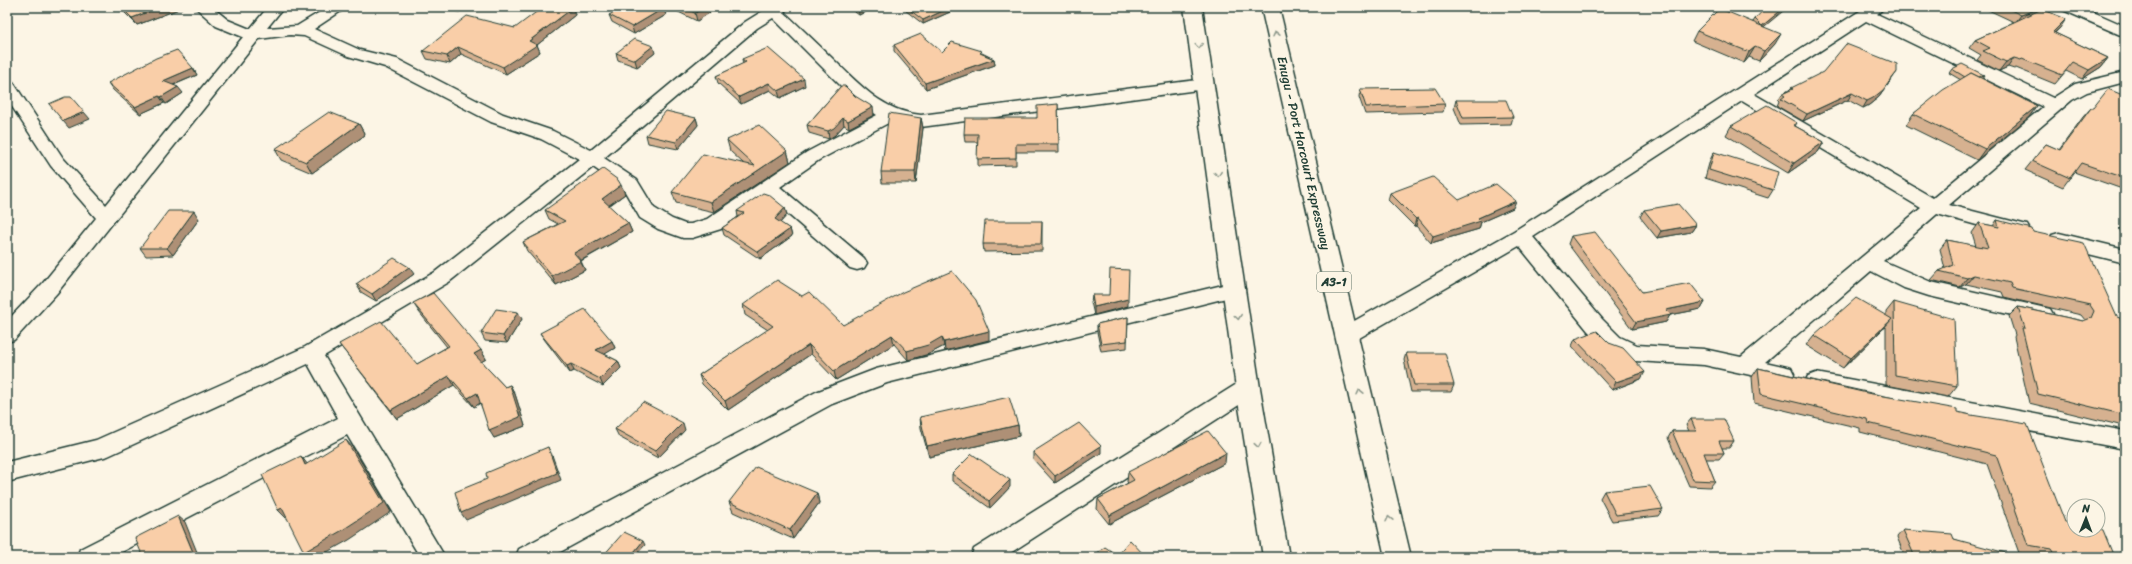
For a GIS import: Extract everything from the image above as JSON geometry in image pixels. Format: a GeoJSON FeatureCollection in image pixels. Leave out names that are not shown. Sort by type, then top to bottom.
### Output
{"type":"FeatureCollection","features":[{"type":"Feature","properties":{"kind":"highway"},"geometry":{"type":"LineString","coordinates":[[1193,7],[1235,289],[1248,388],[1276,557]]}},
{"type":"Feature","properties":{"kind":"highway","name":"Enugu - Port Harcourt Expressway"},"geometry":{"type":"LineString","coordinates":[[1270,7],[1398,557]]}},
{"type":"Feature","properties":{"kind":"street"},"geometry":{"type":"LineString","coordinates":[[203,7],[222,23],[239,31],[254,35],[300,31],[307,32],[354,53],[391,63],[497,118],[548,135],[592,158],[630,184],[647,213],[664,224],[683,231],[698,230],[714,224],[814,156],[890,115]]}},
{"type":"Feature","properties":{"kind":"street"},"geometry":{"type":"LineString","coordinates":[[7,334],[50,288],[276,7]]}},
{"type":"Feature","properties":{"kind":"street"},"geometry":{"type":"LineString","coordinates":[[300,31],[339,7]]}},
{"type":"Feature","properties":{"kind":"street"},"geometry":{"type":"LineString","coordinates":[[2069,7],[2125,32]]}},
{"type":"Feature","properties":{"kind":"street"},"geometry":{"type":"LineString","coordinates":[[7,472],[100,449],[144,430],[312,353],[442,277],[592,158],[752,26],[777,9],[863,98],[890,115],[904,120],[921,121],[1204,84]]}},
{"type":"Feature","properties":{"kind":"street"},"geometry":{"type":"LineString","coordinates":[[1347,335],[1521,236],[1742,94],[1869,10],[2055,106]]}},
{"type":"Feature","properties":{"kind":"street"},"geometry":{"type":"LineString","coordinates":[[1745,366],[2055,106],[2081,88],[2125,77]]}},
{"type":"Feature","properties":{"kind":"street"},"geometry":{"type":"LineString","coordinates":[[7,86],[57,162],[106,217]]}},
{"type":"Feature","properties":{"kind":"street"},"geometry":{"type":"LineString","coordinates":[[1742,94],[1934,207],[2125,256]]}},
{"type":"Feature","properties":{"kind":"street"},"geometry":{"type":"LineString","coordinates":[[768,187],[857,263]]}},
{"type":"Feature","properties":{"kind":"street"},"geometry":{"type":"LineString","coordinates":[[1521,236],[1595,325],[1613,343],[1635,353],[1704,357],[1860,391],[2125,440]]}},
{"type":"Feature","properties":{"kind":"street"},"geometry":{"type":"LineString","coordinates":[[1869,262],[1911,283],[1930,289],[2059,318]]}},
{"type":"Feature","properties":{"kind":"street"},"geometry":{"type":"LineString","coordinates":[[528,557],[818,402],[884,375],[1235,289]]}},
{"type":"Feature","properties":{"kind":"street"},"geometry":{"type":"LineString","coordinates":[[312,353],[351,422],[433,557]]}},
{"type":"Feature","properties":{"kind":"street"},"geometry":{"type":"LineString","coordinates":[[983,557],[1248,388]]}},
{"type":"Feature","properties":{"kind":"street"},"geometry":{"type":"LineString","coordinates":[[89,557],[351,422]]}},
{"type":"Feature","properties":{"kind":"building"},"geometry":{"type":"Polygon","coordinates":[[[121,7],[161,7],[132,18],[121,7]]]}},
{"type":"Feature","properties":{"kind":"building"},"geometry":{"type":"Polygon","coordinates":[[[543,7],[573,8],[529,41],[537,45],[503,67],[458,47],[447,56],[423,51],[467,16],[515,28],[543,7]]]}},
{"type":"Feature","properties":{"kind":"building"},"geometry":{"type":"Polygon","coordinates":[[[623,7],[664,8],[632,27],[609,15],[623,7]]]}},
{"type":"Feature","properties":{"kind":"building"},"geometry":{"type":"Polygon","coordinates":[[[681,7],[705,7],[695,13],[681,7]]]}},
{"type":"Feature","properties":{"kind":"building"},"geometry":{"type":"Polygon","coordinates":[[[906,7],[948,7],[949,8],[923,20],[906,7]]]}},
{"type":"Feature","properties":{"kind":"building"},"geometry":{"type":"Polygon","coordinates":[[[1766,7],[1785,7],[1762,26],[1755,19],[1766,7]]]}},
{"type":"Feature","properties":{"kind":"building"},"geometry":{"type":"Polygon","coordinates":[[[2005,7],[2043,7],[2021,15],[2005,7]]]}},
{"type":"Feature","properties":{"kind":"building"},"geometry":{"type":"Polygon","coordinates":[[[2042,9],[2066,19],[2053,32],[2108,58],[2089,70],[2073,62],[2062,75],[2022,59],[2014,58],[2006,62],[1983,51],[1990,48],[1975,40],[2042,9]]]}},
{"type":"Feature","properties":{"kind":"building"},"geometry":{"type":"Polygon","coordinates":[[[1718,10],[1723,10],[1781,34],[1764,51],[1755,47],[1749,52],[1697,31],[1718,10]]]}},
{"type":"Feature","properties":{"kind":"building"},"geometry":{"type":"Polygon","coordinates":[[[921,34],[942,52],[952,42],[982,51],[980,53],[994,59],[925,83],[894,45],[921,34]]]}},
{"type":"Feature","properties":{"kind":"building"},"geometry":{"type":"Polygon","coordinates":[[[634,39],[653,46],[635,60],[616,53],[634,39]]]}},
{"type":"Feature","properties":{"kind":"building"},"geometry":{"type":"Polygon","coordinates":[[[1846,44],[1897,64],[1897,72],[1883,90],[1867,101],[1852,93],[1807,114],[1781,99],[1785,96],[1782,94],[1793,89],[1791,88],[1823,72],[1846,44]]]}},
{"type":"Feature","properties":{"kind":"building"},"geometry":{"type":"Polygon","coordinates":[[[768,48],[804,79],[778,91],[769,83],[739,97],[716,76],[746,62],[742,59],[768,48]]]}},
{"type":"Feature","properties":{"kind":"building"},"geometry":{"type":"Polygon","coordinates":[[[177,50],[193,68],[163,81],[178,87],[161,97],[159,96],[135,107],[108,83],[156,58],[177,50]]]}},
{"type":"Feature","properties":{"kind":"building"},"geometry":{"type":"Polygon","coordinates":[[[1962,64],[1984,75],[1979,77],[1971,73],[1965,77],[1952,69],[1962,64]]]}},
{"type":"Feature","properties":{"kind":"building"},"geometry":{"type":"Polygon","coordinates":[[[1971,73],[2037,106],[1985,149],[1913,114],[1943,90],[1971,73]]]}},
{"type":"Feature","properties":{"kind":"building"},"geometry":{"type":"Polygon","coordinates":[[[841,86],[845,86],[855,96],[873,107],[848,121],[843,118],[834,128],[828,131],[807,125],[841,86]]]}},
{"type":"Feature","properties":{"kind":"building"},"geometry":{"type":"Polygon","coordinates":[[[1435,88],[1445,104],[1366,107],[1360,89],[1435,88]]]}},
{"type":"Feature","properties":{"kind":"building"},"geometry":{"type":"Polygon","coordinates":[[[2108,89],[2125,96],[2125,122],[2120,128],[2125,127],[2125,178],[2081,163],[2070,178],[2032,161],[2046,144],[2060,150],[2091,108],[2093,108],[2108,89]]]}},
{"type":"Feature","properties":{"kind":"building"},"geometry":{"type":"Polygon","coordinates":[[[65,97],[71,97],[84,112],[63,121],[49,104],[65,97]]]}},
{"type":"Feature","properties":{"kind":"building"},"geometry":{"type":"Polygon","coordinates":[[[1456,100],[1506,100],[1513,117],[1463,118],[1456,100]]]}},
{"type":"Feature","properties":{"kind":"building"},"geometry":{"type":"Polygon","coordinates":[[[1058,104],[1059,144],[1016,144],[1016,158],[977,159],[978,134],[964,134],[965,118],[1037,118],[1037,106],[1058,104]]]}},
{"type":"Feature","properties":{"kind":"building"},"geometry":{"type":"Polygon","coordinates":[[[1767,105],[1797,123],[1793,125],[1824,142],[1794,163],[1731,126],[1767,105]]]}},
{"type":"Feature","properties":{"kind":"building"},"geometry":{"type":"Polygon","coordinates":[[[666,111],[696,118],[676,142],[646,135],[666,111]]]}},
{"type":"Feature","properties":{"kind":"building"},"geometry":{"type":"Polygon","coordinates":[[[329,112],[359,124],[306,162],[275,149],[329,112]]]}},
{"type":"Feature","properties":{"kind":"building"},"geometry":{"type":"Polygon","coordinates":[[[889,113],[921,118],[915,172],[881,172],[889,113]]]}},
{"type":"Feature","properties":{"kind":"building"},"geometry":{"type":"Polygon","coordinates":[[[759,125],[787,151],[711,202],[672,192],[703,154],[755,166],[727,140],[759,125]]]}},
{"type":"Feature","properties":{"kind":"building"},"geometry":{"type":"Polygon","coordinates":[[[1714,152],[1778,172],[1773,190],[1709,170],[1714,152]]]}},
{"type":"Feature","properties":{"kind":"building"},"geometry":{"type":"Polygon","coordinates":[[[603,169],[618,180],[621,185],[602,199],[628,223],[574,253],[581,261],[552,276],[523,242],[565,221],[545,210],[603,169]]]}},
{"type":"Feature","properties":{"kind":"building"},"geometry":{"type":"Polygon","coordinates":[[[1433,177],[1459,200],[1496,184],[1516,201],[1478,218],[1481,221],[1433,236],[1418,218],[1416,219],[1390,193],[1433,177]]]}},
{"type":"Feature","properties":{"kind":"building"},"geometry":{"type":"Polygon","coordinates":[[[763,193],[769,195],[785,208],[775,219],[790,229],[758,252],[722,228],[744,213],[737,211],[763,193]]]}},
{"type":"Feature","properties":{"kind":"building"},"geometry":{"type":"Polygon","coordinates":[[[1678,204],[1696,225],[1661,231],[1644,210],[1678,204]]]}},
{"type":"Feature","properties":{"kind":"building"},"geometry":{"type":"Polygon","coordinates":[[[168,211],[194,211],[167,248],[140,248],[168,211]]]}},
{"type":"Feature","properties":{"kind":"building"},"geometry":{"type":"Polygon","coordinates":[[[1997,220],[2032,229],[2033,232],[2084,243],[2117,317],[2120,318],[2125,334],[2125,397],[2123,396],[2125,415],[2038,394],[2022,328],[2025,328],[2018,307],[2083,321],[2091,318],[2094,311],[2090,305],[2012,288],[2010,283],[1974,275],[1967,278],[1939,271],[1953,265],[1947,240],[1988,248],[1979,223],[1999,227],[1997,220]]]}},
{"type":"Feature","properties":{"kind":"building"},"geometry":{"type":"Polygon","coordinates":[[[985,221],[1042,221],[1041,244],[983,244],[985,221]]]}},
{"type":"Feature","properties":{"kind":"building"},"geometry":{"type":"Polygon","coordinates":[[[1595,232],[1642,292],[1690,283],[1705,302],[1666,310],[1671,315],[1636,322],[1571,236],[1595,232]]]}},
{"type":"Feature","properties":{"kind":"building"},"geometry":{"type":"Polygon","coordinates":[[[394,258],[409,267],[372,294],[356,284],[394,258]]]}},
{"type":"Feature","properties":{"kind":"building"},"geometry":{"type":"Polygon","coordinates":[[[1110,269],[1129,270],[1128,299],[1094,307],[1092,295],[1109,295],[1110,269]]]}},
{"type":"Feature","properties":{"kind":"building"},"geometry":{"type":"Polygon","coordinates":[[[952,271],[976,300],[989,331],[944,342],[942,337],[928,345],[907,351],[892,335],[834,371],[809,345],[725,401],[699,375],[773,326],[743,305],[777,280],[802,296],[809,292],[843,325],[903,292],[952,271]]]}},
{"type":"Feature","properties":{"kind":"building"},"geometry":{"type":"Polygon","coordinates":[[[433,293],[481,350],[474,354],[505,387],[510,385],[520,417],[489,430],[477,393],[468,398],[449,376],[391,410],[339,344],[381,321],[417,364],[449,346],[413,303],[433,293]]]}},
{"type":"Feature","properties":{"kind":"building"},"geometry":{"type":"Polygon","coordinates":[[[1856,298],[1892,319],[1851,358],[1814,335],[1856,298]]]}},
{"type":"Feature","properties":{"kind":"building"},"geometry":{"type":"Polygon","coordinates":[[[1894,302],[1954,319],[1957,386],[1895,375],[1894,302]]]}},
{"type":"Feature","properties":{"kind":"building"},"geometry":{"type":"Polygon","coordinates":[[[496,309],[518,312],[503,336],[481,333],[496,309]]]}},
{"type":"Feature","properties":{"kind":"building"},"geometry":{"type":"Polygon","coordinates":[[[585,309],[612,341],[596,350],[618,361],[600,379],[571,364],[567,366],[540,333],[585,309]]]}},
{"type":"Feature","properties":{"kind":"building"},"geometry":{"type":"Polygon","coordinates":[[[1128,317],[1127,341],[1101,344],[1097,324],[1128,317]]]}},
{"type":"Feature","properties":{"kind":"building"},"geometry":{"type":"Polygon","coordinates":[[[1597,331],[1609,343],[1623,348],[1645,372],[1616,382],[1575,339],[1597,331]]]}},
{"type":"Feature","properties":{"kind":"building"},"geometry":{"type":"Polygon","coordinates":[[[1406,353],[1445,353],[1454,385],[1414,385],[1406,353]]]}},
{"type":"Feature","properties":{"kind":"building"},"geometry":{"type":"Polygon","coordinates":[[[1758,368],[1867,393],[1957,409],[1957,412],[1971,415],[2027,424],[2066,522],[2066,538],[2106,537],[2114,557],[2056,557],[2051,549],[2028,545],[1996,455],[1868,423],[1867,419],[1761,394],[1758,368]]]}},
{"type":"Feature","properties":{"kind":"building"},"geometry":{"type":"Polygon","coordinates":[[[1009,397],[1018,425],[927,446],[920,417],[1009,397]]]}},
{"type":"Feature","properties":{"kind":"building"},"geometry":{"type":"Polygon","coordinates":[[[643,402],[683,423],[655,451],[615,429],[643,402]]]}},
{"type":"Feature","properties":{"kind":"building"},"geometry":{"type":"Polygon","coordinates":[[[1691,419],[1724,419],[1734,441],[1719,441],[1724,453],[1704,453],[1715,481],[1693,480],[1672,431],[1696,431],[1691,419]]]}},
{"type":"Feature","properties":{"kind":"building"},"geometry":{"type":"Polygon","coordinates":[[[1079,423],[1101,446],[1055,476],[1033,452],[1079,423]]]}},
{"type":"Feature","properties":{"kind":"building"},"geometry":{"type":"Polygon","coordinates":[[[1208,431],[1226,453],[1110,515],[1098,499],[1134,480],[1128,472],[1208,431]]]}},
{"type":"Feature","properties":{"kind":"building"},"geometry":{"type":"Polygon","coordinates":[[[346,440],[384,503],[341,531],[304,552],[282,508],[278,510],[262,475],[301,456],[305,465],[346,440]]]}},
{"type":"Feature","properties":{"kind":"building"},"geometry":{"type":"Polygon","coordinates":[[[548,447],[557,473],[461,513],[455,492],[487,479],[486,473],[548,447]]]}},
{"type":"Feature","properties":{"kind":"building"},"geometry":{"type":"Polygon","coordinates":[[[972,454],[1010,480],[989,501],[952,474],[972,454]]]}},
{"type":"Feature","properties":{"kind":"building"},"geometry":{"type":"Polygon","coordinates":[[[756,467],[817,493],[790,530],[729,502],[756,467]]]}},
{"type":"Feature","properties":{"kind":"building"},"geometry":{"type":"Polygon","coordinates":[[[1650,486],[1663,509],[1616,515],[1604,491],[1650,486]]]}},
{"type":"Feature","properties":{"kind":"building"},"geometry":{"type":"Polygon","coordinates":[[[178,516],[195,557],[143,557],[135,538],[178,516]]]}},
{"type":"Feature","properties":{"kind":"building"},"geometry":{"type":"Polygon","coordinates":[[[1903,530],[1952,534],[1954,539],[2006,553],[2007,557],[1915,557],[1903,530]]]}},
{"type":"Feature","properties":{"kind":"building"},"geometry":{"type":"Polygon","coordinates":[[[624,532],[643,541],[630,557],[602,557],[624,532]]]}},
{"type":"Feature","properties":{"kind":"building"},"geometry":{"type":"Polygon","coordinates":[[[1130,540],[1146,557],[1092,557],[1105,547],[1117,555],[1130,540]]]}},
{"type":"Feature","properties":{"kind":"building"},"geometry":{"type":"Polygon","coordinates":[[[214,553],[216,557],[207,557],[214,553]]]}},
{"type":"Feature","properties":{"kind":"building"},"geometry":{"type":"Polygon","coordinates":[[[415,553],[417,555],[435,555],[436,557],[408,557],[415,553]]]}}]}
